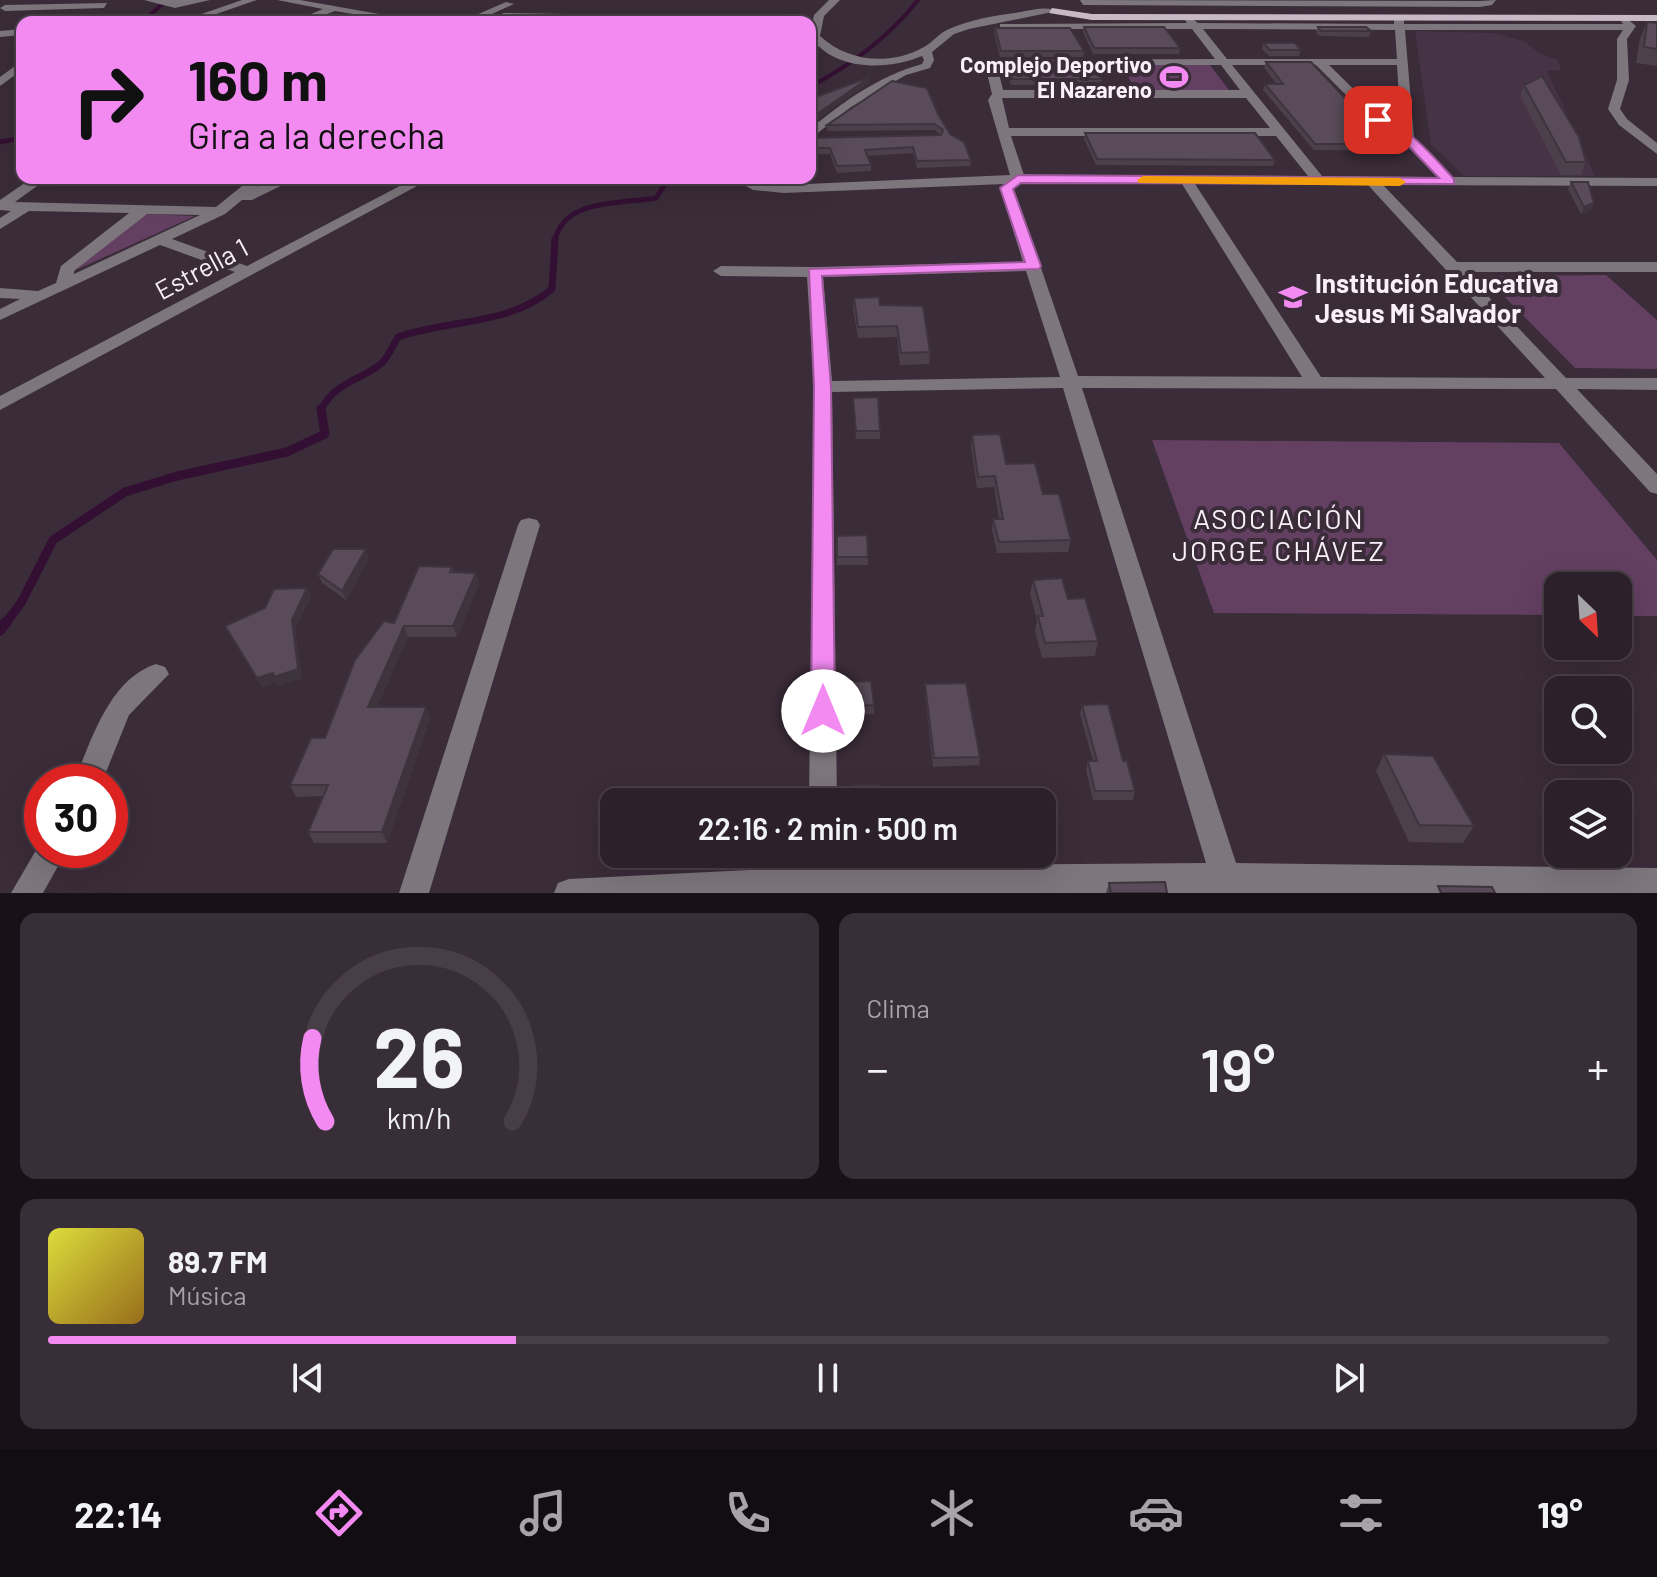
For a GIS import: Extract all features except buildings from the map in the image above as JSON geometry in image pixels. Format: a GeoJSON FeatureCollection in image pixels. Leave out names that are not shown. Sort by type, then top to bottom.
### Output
{"type":"FeatureCollection","features":[{"type":"Feature","properties":{"kind":"main road"},"geometry":{"type":"LineString","coordinates":[[1052,11],[1083,7],[1657,11]]}},
{"type":"Feature","properties":{"kind":"main road"},"geometry":{"type":"LineString","coordinates":[[1626,23],[1657,18]]}},
{"type":"Feature","properties":{"kind":"street"},"geometry":{"type":"LineString","coordinates":[[2,9],[24,0]]}},
{"type":"Feature","properties":{"kind":"street"},"geometry":{"type":"LineString","coordinates":[[149,0],[175,5],[205,0]]}},
{"type":"Feature","properties":{"kind":"street"},"geometry":{"type":"LineString","coordinates":[[201,16],[252,0]]}},
{"type":"Feature","properties":{"kind":"street"},"geometry":{"type":"LineString","coordinates":[[282,0],[383,16]]}},
{"type":"Feature","properties":{"kind":"street"},"geometry":{"type":"LineString","coordinates":[[314,16],[360,0]]}},
{"type":"Feature","properties":{"kind":"street"},"geometry":{"type":"LineString","coordinates":[[482,0],[511,2]]}},
{"type":"Feature","properties":{"kind":"street"},"geometry":{"type":"LineString","coordinates":[[816,24],[825,7],[835,0]]}},
{"type":"Feature","properties":{"kind":"street"},"geometry":{"type":"LineString","coordinates":[[479,16],[511,2]]}},
{"type":"Feature","properties":{"kind":"street"},"geometry":{"type":"LineString","coordinates":[[1400,11],[1490,2]]}},
{"type":"Feature","properties":{"kind":"street"},"geometry":{"type":"LineString","coordinates":[[2,9],[104,5],[95,14]]}},
{"type":"Feature","properties":{"kind":"street"},"geometry":{"type":"LineString","coordinates":[[1083,7],[1400,11],[1626,23],[1622,39],[1623,80],[1614,109],[1623,122],[1657,150]]}},
{"type":"Feature","properties":{"kind":"street"},"geometry":{"type":"LineString","coordinates":[[1004,26],[1183,10]]}},
{"type":"Feature","properties":{"kind":"street"},"geometry":{"type":"LineString","coordinates":[[1183,10],[1319,181]]}},
{"type":"Feature","properties":{"kind":"street"},"geometry":{"type":"LineString","coordinates":[[816,38],[830,50],[853,59],[876,62],[900,60],[926,51],[953,31],[1052,11]]}},
{"type":"Feature","properties":{"kind":"street"},"geometry":{"type":"LineString","coordinates":[[1400,11],[1408,139]]}},
{"type":"Feature","properties":{"kind":"street"},"geometry":{"type":"LineString","coordinates":[[816,131],[847,104],[902,73],[926,66],[929,60],[926,51]]}},
{"type":"Feature","properties":{"kind":"street"},"geometry":{"type":"LineString","coordinates":[[1018,179],[994,100],[998,94],[991,65],[993,62],[1401,62]]}},
{"type":"Feature","properties":{"kind":"street"},"geometry":{"type":"LineString","coordinates":[[1319,62],[1378,120],[1408,139],[1450,182]]}},
{"type":"Feature","properties":{"kind":"street"},"geometry":{"type":"LineString","coordinates":[[0,83],[16,63]]}},
{"type":"Feature","properties":{"kind":"street"},"geometry":{"type":"LineString","coordinates":[[998,94],[1249,94]]}},
{"type":"Feature","properties":{"kind":"street"},"geometry":{"type":"LineString","coordinates":[[1004,132],[1279,132]]}},
{"type":"Feature","properties":{"kind":"street"},"geometry":{"type":"LineString","coordinates":[[816,137],[830,138]]}},
{"type":"Feature","properties":{"kind":"street"},"geometry":{"type":"LineString","coordinates":[[1018,179],[1007,188],[1071,382],[1227,885]]}},
{"type":"Feature","properties":{"kind":"street"},"geometry":{"type":"LineString","coordinates":[[753,186],[800,188],[1018,179],[1657,182]]}},
{"type":"Feature","properties":{"kind":"street"},"geometry":{"type":"LineString","coordinates":[[1186,180],[1315,383]]}},
{"type":"Feature","properties":{"kind":"street"},"geometry":{"type":"LineString","coordinates":[[1373,182],[1657,487]]}},
{"type":"Feature","properties":{"kind":"street"},"geometry":{"type":"LineString","coordinates":[[32,184],[0,206],[226,207],[253,184]]}},
{"type":"Feature","properties":{"kind":"street"},"geometry":{"type":"LineString","coordinates":[[0,315],[277,184]]}},
{"type":"Feature","properties":{"kind":"street","name":"Estrella 1"},"geometry":{"type":"LineString","coordinates":[[0,404],[414,184]]}},
{"type":"Feature","properties":{"kind":"street"},"geometry":{"type":"LineString","coordinates":[[0,225],[25,207]]}},
{"type":"Feature","properties":{"kind":"street"},"geometry":{"type":"LineString","coordinates":[[63,285],[67,269],[144,209]]}},
{"type":"Feature","properties":{"kind":"street"},"geometry":{"type":"LineString","coordinates":[[160,240],[249,272]]}},
{"type":"Feature","properties":{"kind":"street"},"geometry":{"type":"LineString","coordinates":[[721,271],[815,272],[1034,266]]}},
{"type":"Feature","properties":{"kind":"street"},"geometry":{"type":"LineString","coordinates":[[1451,267],[1657,267]]}},
{"type":"Feature","properties":{"kind":"street"},"geometry":{"type":"LineString","coordinates":[[815,272],[823,387],[823,788]]}},
{"type":"Feature","properties":{"kind":"street"},"geometry":{"type":"LineString","coordinates":[[0,293],[40,296]]}},
{"type":"Feature","properties":{"kind":"street"},"geometry":{"type":"LineString","coordinates":[[823,387],[1071,382],[1657,384]]}},
{"type":"Feature","properties":{"kind":"street"},"geometry":{"type":"LineString","coordinates":[[414,893],[529,525]]}},
{"type":"Feature","properties":{"kind":"street"},"geometry":{"type":"LineString","coordinates":[[95,764],[118,709],[156,674]]}},
{"type":"Feature","properties":{"kind":"street"},"geometry":{"type":"LineString","coordinates":[[26,893],[41,868]]}},
{"type":"Feature","properties":{"kind":"street"},"geometry":{"type":"LineString","coordinates":[[569,893],[823,876],[1227,885],[1627,887],[1657,882]]}},
{"type":"Feature","properties":{"kind":"shaded area"},"geometry":{"type":"Polygon","coordinates":[[[1415,31],[1494,33],[1524,41],[1541,54],[1558,60],[1561,70],[1547,71],[1595,176],[1464,176],[1431,144],[1415,31]]]}},
{"type":"Feature","properties":{"kind":"shaded area"},"geometry":{"type":"Polygon","coordinates":[[[1121,65],[1210,65],[1229,90],[1136,90],[1121,65]]]}},
{"type":"Feature","properties":{"kind":"shaded area"},"geometry":{"type":"Polygon","coordinates":[[[145,214],[195,216],[78,269],[78,268],[145,214]]]}},
{"type":"Feature","properties":{"kind":"shaded area"},"geometry":{"type":"Polygon","coordinates":[[[1606,275],[1657,320],[1657,369],[1575,368],[1484,276],[1606,275]]]}},
{"type":"Feature","properties":{"kind":"shaded area"},"geometry":{"type":"Polygon","coordinates":[[[1152,440],[1559,443],[1657,560],[1657,616],[1632,616],[1632,572],[1544,572],[1544,615],[1214,613],[1152,440]]]}},
{"type":"Feature","properties":{"kind":"waterway"},"geometry":{"type":"LineString","coordinates":[[149,16],[167,0]]}},
{"type":"Feature","properties":{"kind":"waterway"},"geometry":{"type":"LineString","coordinates":[[816,83],[868,49],[918,0]]}},
{"type":"Feature","properties":{"kind":"waterway"},"geometry":{"type":"LineString","coordinates":[[0,142],[16,139]]}},
{"type":"Feature","properties":{"kind":"waterway"},"geometry":{"type":"LineString","coordinates":[[555,241],[560,227],[569,217],[582,210],[656,198],[665,184]]}},
{"type":"Feature","properties":{"kind":"waterway"},"geometry":{"type":"LineString","coordinates":[[321,411],[339,388],[381,364],[398,337],[498,316],[517,310],[552,289],[555,239]]}},
{"type":"Feature","properties":{"kind":"waterway"},"geometry":{"type":"LineString","coordinates":[[5,624],[21,603],[53,540],[125,492],[177,476],[287,452],[325,434],[321,411]]}},
{"type":"Feature","properties":{"kind":"waterway"},"geometry":{"type":"LineString","coordinates":[[0,630],[6,622]]}},
{"type":"Feature","properties":{"kind":"slow traffic"},"geometry":{"type":"LineString","coordinates":[[1143,180],[1400,182]]}},
{"type":"Feature","properties":{"kind":"place","name":"Complejo Deportivo El Nazareno"},"geometry":{"type":"Point","coordinates":[1174,77]}},
{"type":"Feature","properties":{"kind":"place","name":"Institución Educativa Jesus Mi Salvador"},"geometry":{"type":"Point","coordinates":[1293,297]}},
{"type":"Feature","properties":{"kind":"district","name":"ASOCIACIÓN JORGE CHÁVEZ"},"geometry":{"type":"Point","coordinates":[1279,534]}},
{"type":"Feature","properties":{"kind":"route"},"geometry":{"type":"LineString","coordinates":[[823,711],[823,387],[815,272],[1034,266],[1007,188],[1018,179],[1450,182],[1408,139],[1378,120]]}}]}
